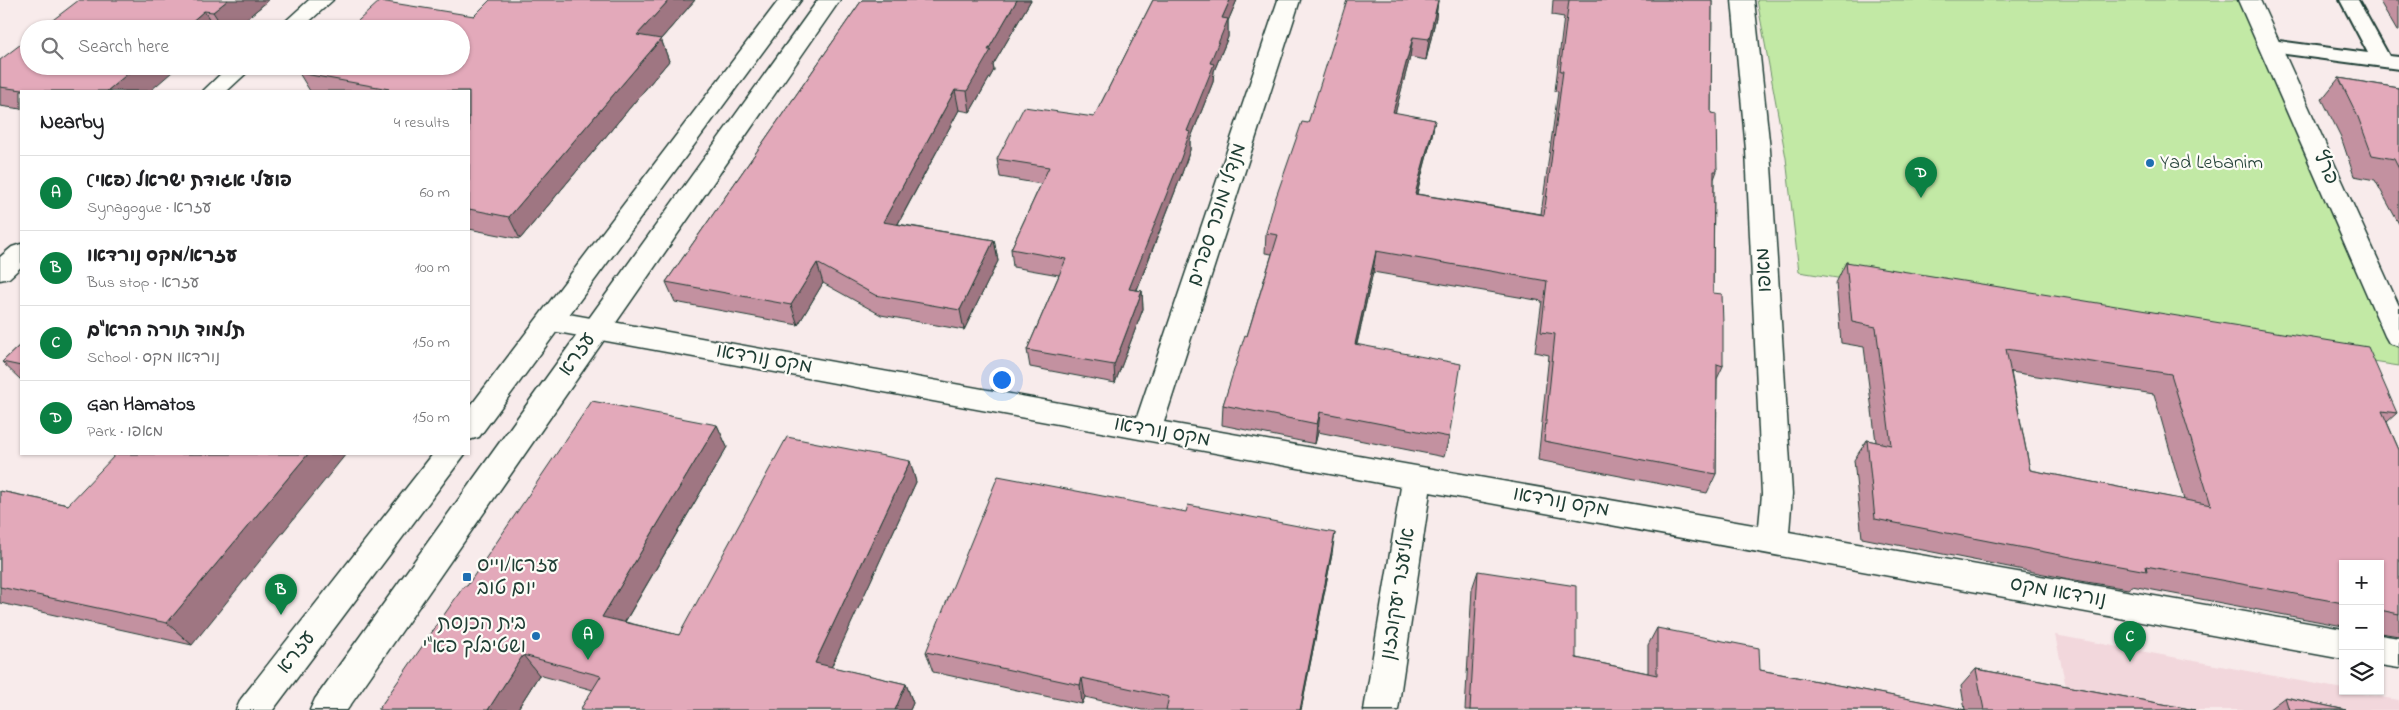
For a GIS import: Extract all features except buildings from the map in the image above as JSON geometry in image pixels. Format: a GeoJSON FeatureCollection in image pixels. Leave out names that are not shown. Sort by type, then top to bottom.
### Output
{"type":"FeatureCollection","features":[{"type":"Feature","properties":{"kind":"street"},"geometry":{"type":"LineString","coordinates":[[299,20],[322,0]]}},
{"type":"Feature","properties":{"kind":"street","name":"עזרא"},"geometry":{"type":"LineString","coordinates":[[470,429],[790,0]]}},
{"type":"Feature","properties":{"kind":"street","name":"עזרא"},"geometry":{"type":"LineString","coordinates":[[328,710],[829,0]]}},
{"type":"Feature","properties":{"kind":"street","name":"מנדלי מוכר ספרים"},"geometry":{"type":"LineString","coordinates":[[1147,430],[1289,0]]}},
{"type":"Feature","properties":{"kind":"street","name":"מאפו"},"geometry":{"type":"LineString","coordinates":[[1743,0],[1758,150],[1773,416],[1777,494],[1773,541]]}},
{"type":"Feature","properties":{"kind":"street","name":"פרץ"},"geometry":{"type":"LineString","coordinates":[[2249,0],[2399,336]]}},
{"type":"Feature","properties":{"kind":"street"},"geometry":{"type":"LineString","coordinates":[[215,90],[233,75]]}},
{"type":"Feature","properties":{"kind":"street"},"geometry":{"type":"LineString","coordinates":[[0,271],[20,254]]}},
{"type":"Feature","properties":{"kind":"street","name":"מקס נורדאו"},"geometry":{"type":"LineString","coordinates":[[552,321],[1147,430],[1773,541]]}},
{"type":"Feature","properties":{"kind":"street","name":"עזרא"},"geometry":{"type":"LineString","coordinates":[[253,710],[449,455]]}},
{"type":"Feature","properties":{"kind":"street","name":"אליעזר יעקובזון"},"geometry":{"type":"LineString","coordinates":[[1381,710],[1417,478]]}},
{"type":"Feature","properties":{"kind":"street","name":"נורדאו מקס"},"geometry":{"type":"LineString","coordinates":[[1773,541],[1846,556],[2339,643]]}},
{"type":"Feature","properties":{"kind":"street"},"geometry":{"type":"LineString","coordinates":[[2384,651],[2399,654]]}},
{"type":"Feature","properties":{"kind":"lane"},"geometry":{"type":"LineString","coordinates":[[2349,0],[2391,62]]}},
{"type":"Feature","properties":{"kind":"lane"},"geometry":{"type":"LineString","coordinates":[[2271,46],[2391,62]]}},
{"type":"Feature","properties":{"kind":"shaded area"},"geometry":{"type":"Polygon","coordinates":[[[2055,635],[2339,688],[2339,695],[2368,695],[2399,700],[2399,710],[2071,710],[2055,635]]]}},
{"type":"Feature","properties":{"kind":"green space"},"geometry":{"type":"Polygon","coordinates":[[[1757,0],[2248,0],[2399,338],[2399,366],[1799,272],[1786,158],[1757,0]]]}},
{"type":"Feature","properties":{"kind":"place","name":"Yad Lebanim"},"geometry":{"type":"Point","coordinates":[2150,163]}},
{"type":"Feature","properties":{"kind":"place","name":"Gan Hamatos"},"geometry":{"type":"Point","coordinates":[1921,198]}},
{"type":"Feature","properties":{"kind":"place","name":"עזרא/וייס יום טוב"},"geometry":{"type":"Point","coordinates":[467,577]}},
{"type":"Feature","properties":{"kind":"place","name":"עזרא/מקס נורדאו"},"geometry":{"type":"Point","coordinates":[281,615]}},
{"type":"Feature","properties":{"kind":"place","name":"בית הכנסת ושטיבלך פא\"י"},"geometry":{"type":"Point","coordinates":[536,636]}},
{"type":"Feature","properties":{"kind":"place","name":"פועלי אגודת ישראל (פאי)"},"geometry":{"type":"Point","coordinates":[588,660]}},
{"type":"Feature","properties":{"kind":"place","name":"תלמוד תורה הרא\"ם"},"geometry":{"type":"Point","coordinates":[2130,662]}}]}
